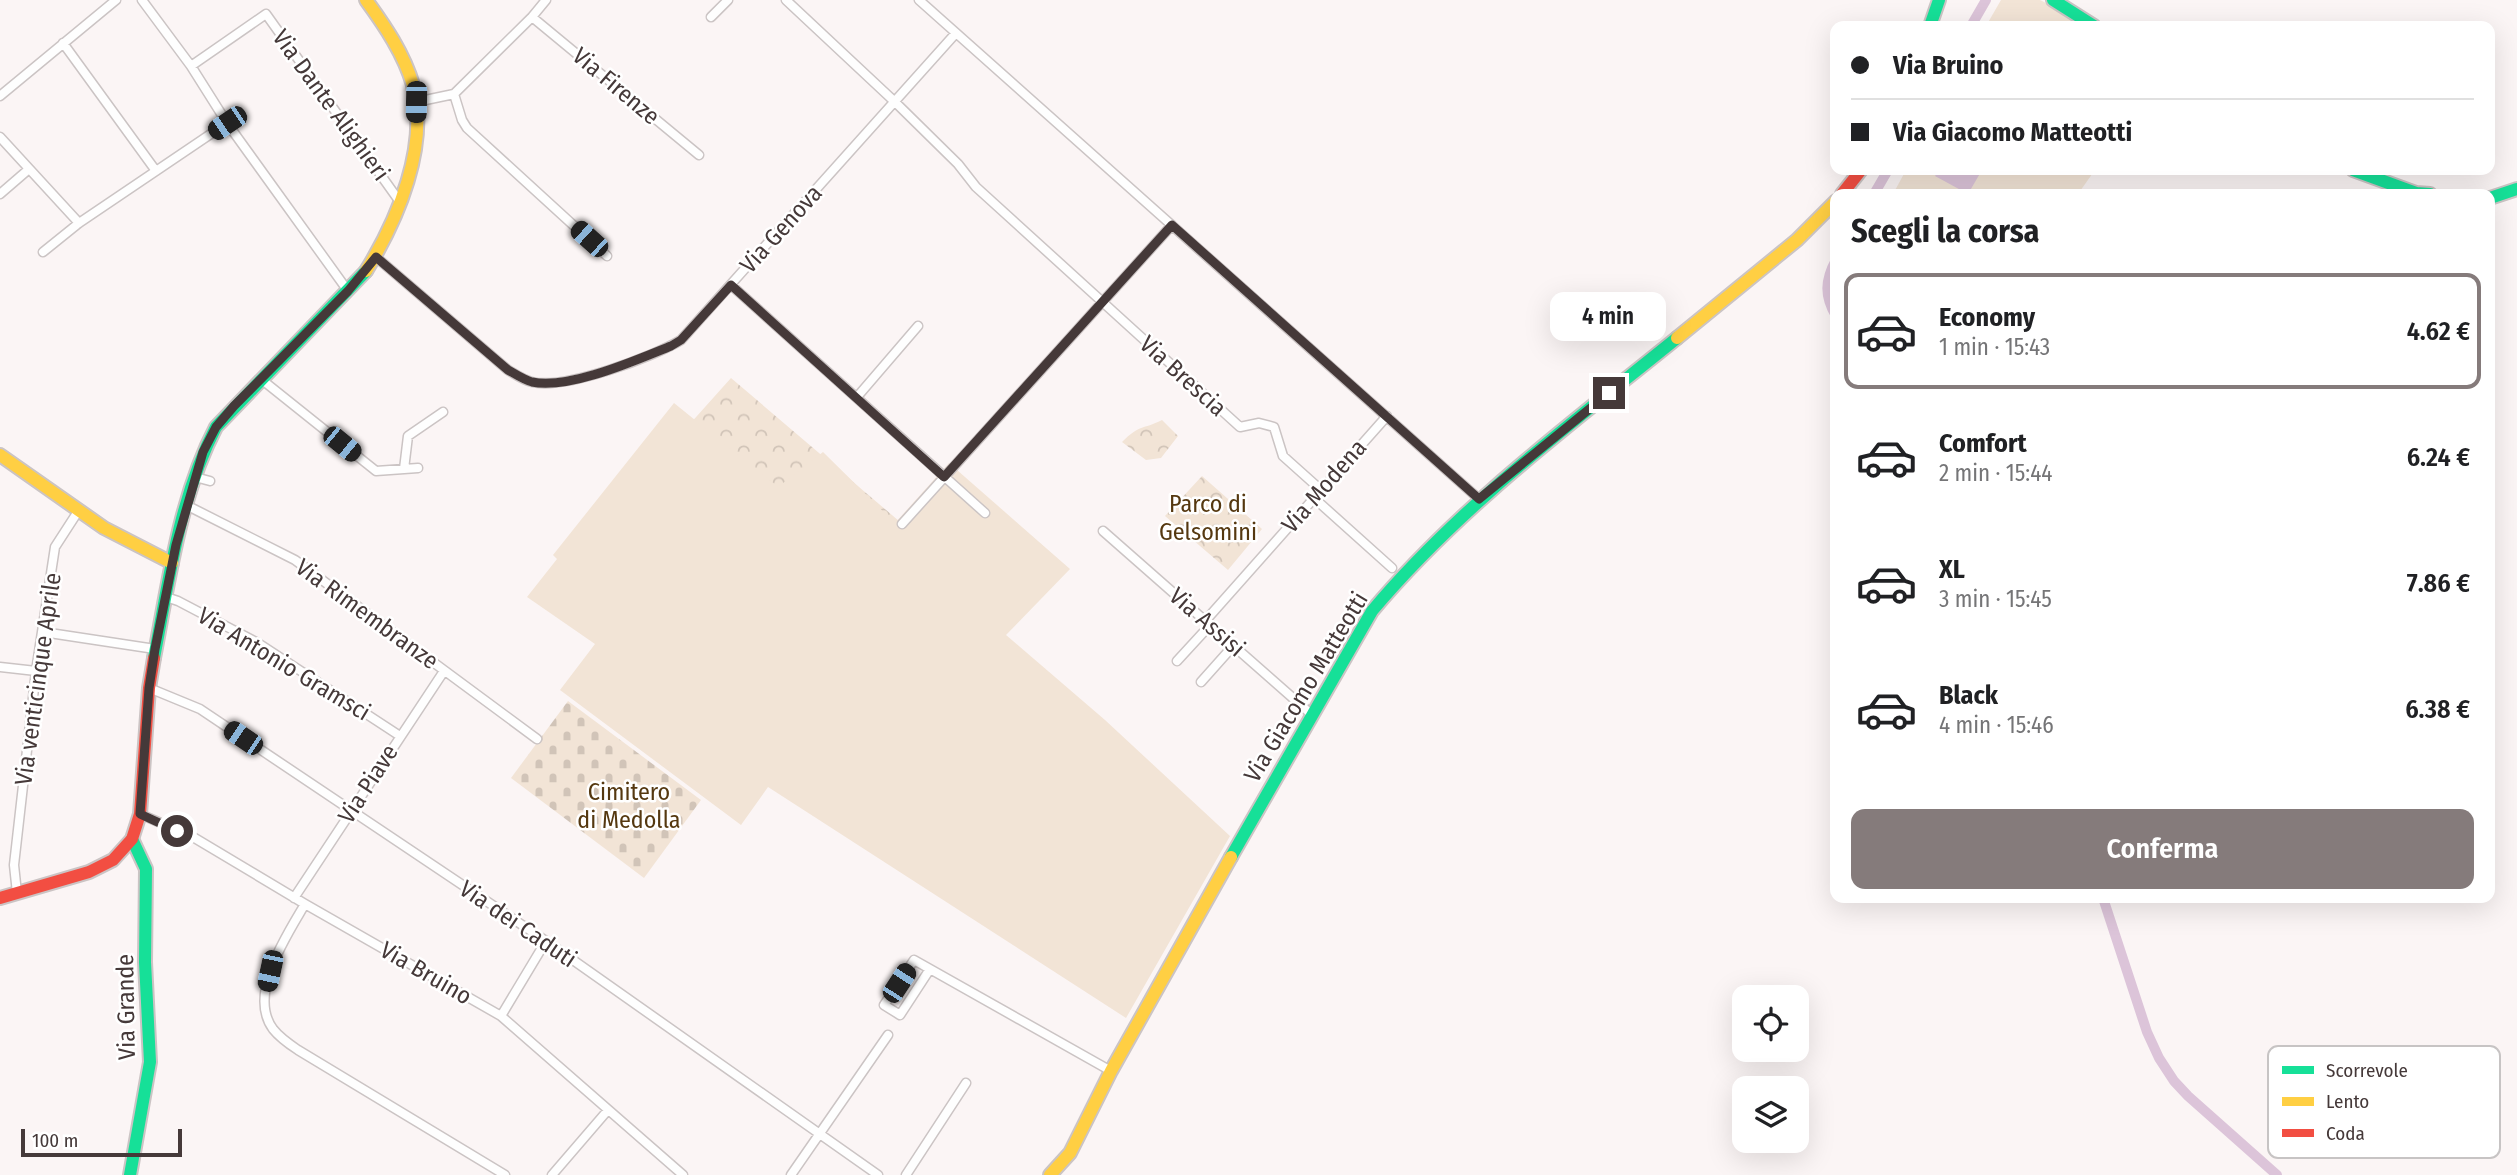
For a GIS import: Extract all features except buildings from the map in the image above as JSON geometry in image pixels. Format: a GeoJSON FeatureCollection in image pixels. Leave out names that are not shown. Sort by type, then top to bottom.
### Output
{"type":"FeatureCollection","features":[{"type":"Feature","properties":{"kind":"street"},"geometry":{"type":"LineString","coordinates":[[0,96],[116,0]]}},
{"type":"Feature","properties":{"kind":"street"},"geometry":{"type":"LineString","coordinates":[[142,0],[348,291]]}},
{"type":"Feature","properties":{"kind":"street"},"geometry":{"type":"LineString","coordinates":[[0,898],[89,872],[113,860],[132,839],[140,814],[149,688],[155,649],[186,505],[203,452],[216,427],[348,291],[376,257],[400,202],[413,148],[416,102],[409,73],[396,44],[366,0]]}},
{"type":"Feature","properties":{"kind":"street"},"geometry":{"type":"LineString","coordinates":[[416,102],[454,94],[546,0]]}},
{"type":"Feature","properties":{"kind":"street"},"geometry":{"type":"LineString","coordinates":[[711,17],[728,0]]}},
{"type":"Feature","properties":{"kind":"street"},"geometry":{"type":"LineString","coordinates":[[786,0],[958,164],[976,187],[1101,303]]}},
{"type":"Feature","properties":{"kind":"street"},"geometry":{"type":"LineString","coordinates":[[919,0],[1479,499]]}},
{"type":"Feature","properties":{"kind":"street"},"geometry":{"type":"LineString","coordinates":[[1932,21],[1939,0]]}},
{"type":"Feature","properties":{"kind":"street"},"geometry":{"type":"LineString","coordinates":[[2053,0],[2086,21]]}},
{"type":"Feature","properties":{"kind":"street","name":"Via Dante Alighieri"},"geometry":{"type":"LineString","coordinates":[[191,66],[266,14],[400,202]]}},
{"type":"Feature","properties":{"kind":"street","name":"Via Firenze"},"geometry":{"type":"LineString","coordinates":[[532,17],[699,155]]}},
{"type":"Feature","properties":{"kind":"street","name":"Via Genova"},"geometry":{"type":"LineString","coordinates":[[376,257],[508,370],[531,382],[581,379],[671,346],[681,340],[956,33]]}},
{"type":"Feature","properties":{"kind":"street"},"geometry":{"type":"LineString","coordinates":[[63,43],[156,171]]}},
{"type":"Feature","properties":{"kind":"street"},"geometry":{"type":"LineString","coordinates":[[454,94],[467,128],[607,256]]}},
{"type":"Feature","properties":{"kind":"street"},"geometry":{"type":"LineString","coordinates":[[43,252],[79,223],[227,123]]}},
{"type":"Feature","properties":{"kind":"street"},"geometry":{"type":"LineString","coordinates":[[0,137],[79,223]]}},
{"type":"Feature","properties":{"kind":"street"},"geometry":{"type":"LineString","coordinates":[[0,194],[29,169]]}},
{"type":"Feature","properties":{"kind":"street"},"geometry":{"type":"LineString","coordinates":[[1846,189],[1857,175]]}},
{"type":"Feature","properties":{"kind":"street"},"geometry":{"type":"LineString","coordinates":[[2367,175],[2405,189]]}},
{"type":"Feature","properties":{"kind":"street"},"geometry":{"type":"LineString","coordinates":[[2495,196],[2517,189]]}},
{"type":"Feature","properties":{"kind":"street","name":"Via Giacomo Matteotti"},"geometry":{"type":"LineString","coordinates":[[1050,1175],[1070,1153],[1111,1071],[1311,714],[1373,611],[1398,580],[1479,499],[1797,240],[1830,207]]}},
{"type":"Feature","properties":{"kind":"street"},"geometry":{"type":"LineString","coordinates":[[902,524],[1172,225]]}},
{"type":"Feature","properties":{"kind":"street"},"geometry":{"type":"LineString","coordinates":[[731,285],[985,513]]}},
{"type":"Feature","properties":{"kind":"street","name":"Via Brescia"},"geometry":{"type":"LineString","coordinates":[[1101,303],[1240,427],[1259,423],[1274,428],[1283,456],[1321,490]]}},
{"type":"Feature","properties":{"kind":"street"},"geometry":{"type":"LineString","coordinates":[[857,397],[918,326]]}},
{"type":"Feature","properties":{"kind":"street"},"geometry":{"type":"LineString","coordinates":[[261,379],[376,471],[418,468]]}},
{"type":"Feature","properties":{"kind":"street"},"geometry":{"type":"LineString","coordinates":[[404,469],[408,436],[443,412]]}},
{"type":"Feature","properties":{"kind":"street","name":"Via Modena"},"geometry":{"type":"LineString","coordinates":[[1177,661],[1387,416]]}},
{"type":"Feature","properties":{"kind":"street"},"geometry":{"type":"LineString","coordinates":[[0,455],[77,513],[138,550],[172,563]]}},
{"type":"Feature","properties":{"kind":"street"},"geometry":{"type":"LineString","coordinates":[[195,477],[210,481]]}},
{"type":"Feature","properties":{"kind":"street"},"geometry":{"type":"LineString","coordinates":[[1314,498],[1392,568]]}},
{"type":"Feature","properties":{"kind":"street","name":"Via Rimembranze"},"geometry":{"type":"LineString","coordinates":[[186,505],[295,560],[537,739]]}},
{"type":"Feature","properties":{"kind":"street","name":"Via venticinque Aprile"},"geometry":{"type":"LineString","coordinates":[[17,893],[15,865],[37,671],[55,547],[77,513]]}},
{"type":"Feature","properties":{"kind":"street","name":"Via Assisi"},"geometry":{"type":"LineString","coordinates":[[1102,531],[1311,714]]}},
{"type":"Feature","properties":{"kind":"street","name":"Via Antonio Gramsci"},"geometry":{"type":"LineString","coordinates":[[166,597],[258,643],[400,736]]}},
{"type":"Feature","properties":{"kind":"street"},"geometry":{"type":"LineString","coordinates":[[43,632],[155,649]]}},
{"type":"Feature","properties":{"kind":"street"},"geometry":{"type":"LineString","coordinates":[[1200,682],[1234,645]]}},
{"type":"Feature","properties":{"kind":"street"},"geometry":{"type":"LineString","coordinates":[[0,667],[37,671]]}},
{"type":"Feature","properties":{"kind":"street","name":"Via Piave"},"geometry":{"type":"LineString","coordinates":[[294,898],[444,671]]}},
{"type":"Feature","properties":{"kind":"street","name":"Via dei Caduti"},"geometry":{"type":"LineString","coordinates":[[149,688],[200,709],[545,941],[878,1175]]}},
{"type":"Feature","properties":{"kind":"street","name":"Via Bruino"},"geometry":{"type":"LineString","coordinates":[[140,814],[193,837],[304,904],[501,1016],[683,1175]]}},
{"type":"Feature","properties":{"kind":"street","name":"Via Grande"},"geometry":{"type":"LineString","coordinates":[[130,1175],[150,1062],[145,962],[146,869],[132,839]]}},
{"type":"Feature","properties":{"kind":"street"},"geometry":{"type":"LineString","coordinates":[[304,904],[270,971],[265,993],[265,1010],[271,1027],[283,1040],[298,1050],[505,1175]]}},
{"type":"Feature","properties":{"kind":"street"},"geometry":{"type":"LineString","coordinates":[[501,1016],[545,941]]}},
{"type":"Feature","properties":{"kind":"street"},"geometry":{"type":"LineString","coordinates":[[930,969],[900,1016],[884,1005],[914,960],[930,969],[1111,1071]]}},
{"type":"Feature","properties":{"kind":"street"},"geometry":{"type":"LineString","coordinates":[[790,1175],[888,1035]]}},
{"type":"Feature","properties":{"kind":"street"},"geometry":{"type":"LineString","coordinates":[[906,1175],[966,1083]]}},
{"type":"Feature","properties":{"kind":"street"},"geometry":{"type":"LineString","coordinates":[[552,1175],[608,1110]]}},
{"type":"Feature","properties":{"kind":"green space"},"geometry":{"type":"Polygon","coordinates":[[[2001,0],[2040,0],[2082,21],[1989,21],[2001,0]]]}},
{"type":"Feature","properties":{"kind":"green space"},"geometry":{"type":"Polygon","coordinates":[[[1903,175],[2091,175],[2082,189],[1896,189],[1903,175]]]}},
{"type":"Feature","properties":{"kind":"green space"},"geometry":{"type":"Polygon","coordinates":[[[731,378],[926,544],[881,591],[688,426],[731,378]]]}},
{"type":"Feature","properties":{"kind":"green space"},"geometry":{"type":"Polygon","coordinates":[[[674,403],[778,487],[823,452],[895,523],[949,463],[1070,569],[1006,635],[1105,720],[1230,836],[1126,1018],[768,787],[741,825],[560,690],[595,644],[527,597],[557,559],[553,555],[674,403]]]}},
{"type":"Feature","properties":{"kind":"green space"},"geometry":{"type":"Polygon","coordinates":[[[1162,420],[1178,436],[1161,458],[1146,460],[1122,442],[1137,430],[1162,420]]]}},
{"type":"Feature","properties":{"kind":"green space","name":"Parco di Gelsomini"},"geometry":{"type":"Polygon","coordinates":[[[1202,476],[1262,529],[1228,570],[1165,516],[1202,476]]]}},
{"type":"Feature","properties":{"kind":"green space","name":"Cimitero di Medolla"},"geometry":{"type":"Polygon","coordinates":[[[568,701],[701,800],[644,878],[511,778],[568,701]]]}},
{"type":"Feature","properties":{"kind":"shaded area"},"geometry":{"type":"Polygon","coordinates":[[[1979,175],[1971,189],[1959,189],[1935,176],[1979,175]]]}},
{"type":"Feature","properties":{"kind":"waterway"},"geometry":{"type":"LineString","coordinates":[[1974,21],[1986,0]]}},
{"type":"Feature","properties":{"kind":"waterway"},"geometry":{"type":"LineString","coordinates":[[1877,189],[1885,175]]}},
{"type":"Feature","properties":{"kind":"waterway"},"geometry":{"type":"LineString","coordinates":[[1830,274],[1827,288],[1830,304]]}},
{"type":"Feature","properties":{"kind":"waterway"},"geometry":{"type":"LineString","coordinates":[[2105,903],[2147,1032],[2159,1058],[2188,1096],[2277,1175]]}},
{"type":"Feature","properties":{"kind":"traffic: fast"},"geometry":{"type":"LineString","coordinates":[[1932,21],[1939,0]]}},
{"type":"Feature","properties":{"kind":"traffic: fast"},"geometry":{"type":"LineString","coordinates":[[2053,0],[2086,21]]}},
{"type":"Feature","properties":{"kind":"traffic: fast"},"geometry":{"type":"LineString","coordinates":[[2367,175],[2405,189]]}},
{"type":"Feature","properties":{"kind":"traffic: fast"},"geometry":{"type":"LineString","coordinates":[[2495,196],[2517,189]]}},
{"type":"Feature","properties":{"kind":"traffic: fast"},"geometry":{"type":"LineString","coordinates":[[154,658],[184,511],[203,454],[216,427],[366,271]]}},
{"type":"Feature","properties":{"kind":"traffic: fast"},"geometry":{"type":"LineString","coordinates":[[1231,857],[1372,611],[1406,573],[1479,501],[1557,434],[1677,338]]}},
{"type":"Feature","properties":{"kind":"traffic: fast"},"geometry":{"type":"LineString","coordinates":[[130,1175],[150,1062],[145,962],[146,869],[132,839]]}},
{"type":"Feature","properties":{"kind":"traffic: slow"},"geometry":{"type":"LineString","coordinates":[[366,0],[405,62],[417,108],[414,157],[408,181],[389,229],[366,271]]}},
{"type":"Feature","properties":{"kind":"traffic: slow"},"geometry":{"type":"LineString","coordinates":[[1677,338],[1797,240],[1830,207]]}},
{"type":"Feature","properties":{"kind":"traffic: slow"},"geometry":{"type":"LineString","coordinates":[[0,455],[104,528],[172,563]]}},
{"type":"Feature","properties":{"kind":"traffic: slow"},"geometry":{"type":"LineString","coordinates":[[1050,1175],[1070,1153],[1111,1071],[1231,857]]}},
{"type":"Feature","properties":{"kind":"traffic: jam"},"geometry":{"type":"LineString","coordinates":[[1846,189],[1857,175]]}},
{"type":"Feature","properties":{"kind":"traffic: jam"},"geometry":{"type":"LineString","coordinates":[[0,898],[89,872],[113,860],[132,839],[140,814],[149,688],[154,658]]}},
{"type":"Feature","properties":{"kind":"route"},"geometry":{"type":"LineString","coordinates":[[177,831],[140,814],[149,688],[155,649],[176,545],[203,452],[216,427],[234,406],[363,276],[376,257],[508,370],[531,382],[543,383],[581,379],[671,346],[681,340],[731,285],[944,477],[1172,225],[1479,499],[1609,393]]}}]}
